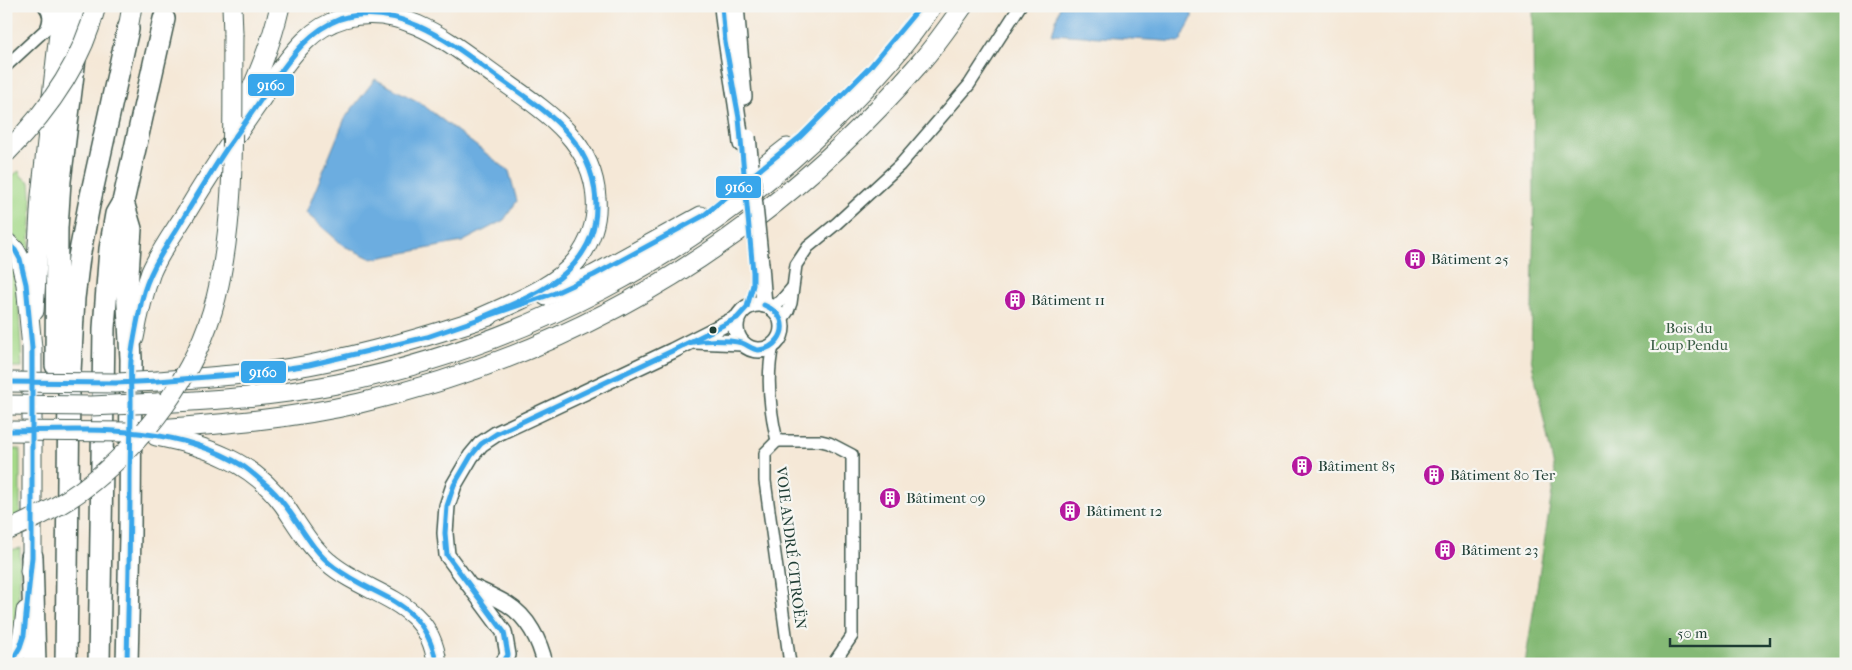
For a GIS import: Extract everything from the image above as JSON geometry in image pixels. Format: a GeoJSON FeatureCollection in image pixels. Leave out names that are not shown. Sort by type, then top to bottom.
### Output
{"type":"FeatureCollection","features":[{"type":"Feature","properties":{"kind":"highway"},"geometry":{"type":"LineString","coordinates":[[69,390],[56,365],[56,228],[80,6]]}},
{"type":"Feature","properties":{"kind":"highway"},"geometry":{"type":"LineString","coordinates":[[99,664],[104,328],[110,249],[116,214],[123,202],[165,12]]}},
{"type":"Feature","properties":{"kind":"highway"},"geometry":{"type":"LineString","coordinates":[[66,664],[69,390],[74,298],[79,257],[128,29]]}},
{"type":"Feature","properties":{"kind":"highway"},"geometry":{"type":"LineString","coordinates":[[123,202],[131,229],[127,288],[131,359],[127,664]]}},
{"type":"Feature","properties":{"kind":"highway"},"geometry":{"type":"LineString","coordinates":[[32,557],[35,664]]}},
{"type":"Feature","properties":{"kind":"main road"},"geometry":{"type":"LineString","coordinates":[[10,664],[20,647],[24,634],[32,557],[32,348],[41,196],[62,6]]}},
{"type":"Feature","properties":{"kind":"main road"},"geometry":{"type":"LineString","coordinates":[[6,153],[45,110],[61,86],[87,34],[96,6]]}},
{"type":"Feature","properties":{"kind":"main road"},"geometry":{"type":"LineString","coordinates":[[128,29],[132,6]]}},
{"type":"Feature","properties":{"kind":"main road"},"geometry":{"type":"LineString","coordinates":[[6,531],[51,509],[81,490],[112,464],[165,406],[202,337],[216,298],[229,219],[232,122],[232,6]]}},
{"type":"Feature","properties":{"kind":"main road"},"geometry":{"type":"LineString","coordinates":[[219,160],[263,66],[274,33],[280,6]]}},
{"type":"Feature","properties":{"kind":"main road"},"geometry":{"type":"LineString","coordinates":[[6,382],[99,383],[158,381],[255,373],[309,365],[399,345],[555,293],[703,216],[800,137],[870,67],[921,6]]}},
{"type":"Feature","properties":{"kind":"main road"},"geometry":{"type":"LineString","coordinates":[[6,405],[91,406],[260,396],[338,384],[384,373],[431,360],[521,327],[630,275],[671,250],[762,186],[807,147],[870,83],[918,28],[932,6]]}},
{"type":"Feature","properties":{"kind":"main road"},"geometry":{"type":"LineString","coordinates":[[921,62],[963,6]]}},
{"type":"Feature","properties":{"kind":"main road"},"geometry":{"type":"LineString","coordinates":[[6,431],[156,433],[263,419],[360,403],[472,371],[546,342],[668,280],[737,234],[811,174],[847,141],[976,6]]}},
{"type":"Feature","properties":{"kind":"main road"},"geometry":{"type":"LineString","coordinates":[[131,359],[143,296],[152,270],[219,160],[294,53],[320,28],[344,18],[375,15],[391,16],[440,36],[549,114],[581,149],[593,174],[596,191],[595,220],[585,248],[569,269],[542,288],[478,319]]}},
{"type":"Feature","properties":{"kind":"main road"},"geometry":{"type":"LineString","coordinates":[[6,242],[15,250],[20,259],[26,284],[32,348]]}},
{"type":"Feature","properties":{"kind":"main road"},"geometry":{"type":"LineString","coordinates":[[156,433],[211,450],[240,464],[258,476],[273,490],[316,550],[327,562],[355,581],[390,598],[416,617],[432,640],[437,664]]}},
{"type":"Feature","properties":{"kind":"street"},"geometry":{"type":"LineString","coordinates":[[6,66],[46,29],[50,21],[44,6]]}},
{"type":"Feature","properties":{"kind":"street"},"geometry":{"type":"LineString","coordinates":[[722,6],[725,42],[744,141]]}},
{"type":"Feature","properties":{"kind":"street"},"geometry":{"type":"LineString","coordinates":[[736,6],[744,141],[757,268],[767,306]]}},
{"type":"Feature","properties":{"kind":"street"},"geometry":{"type":"LineString","coordinates":[[781,321],[791,304],[796,265],[808,247],[900,165],[969,85],[1020,6]]}},
{"type":"Feature","properties":{"kind":"street"},"geometry":{"type":"LineString","coordinates":[[502,664],[508,655],[504,632],[472,586],[447,555],[445,533],[447,506],[454,485],[471,456],[481,444],[515,424],[692,341],[742,312],[756,304],[767,306],[776,312],[781,321],[778,340],[772,346],[764,350],[750,349],[742,343],[736,333],[735,325],[742,312],[753,285],[757,268]]}},
{"type":"Feature","properties":{"kind":"street"},"geometry":{"type":"LineString","coordinates":[[767,306],[780,302],[792,288]]}},
{"type":"Feature","properties":{"kind":"street"},"geometry":{"type":"LineString","coordinates":[[692,341],[742,343]]}},
{"type":"Feature","properties":{"kind":"street"},"geometry":{"type":"LineString","coordinates":[[772,346],[769,371],[772,416],[777,441],[821,441],[852,454],[852,636],[833,664]]}},
{"type":"Feature","properties":{"kind":"street","name":"VOIE ANDRÉ CITROËN"},"geometry":{"type":"LineString","coordinates":[[777,441],[765,454],[766,481],[790,664]]}},
{"type":"Feature","properties":{"kind":"street"},"geometry":{"type":"LineString","coordinates":[[472,586],[508,605],[519,615],[536,636],[542,649],[545,664]]}},
{"type":"Feature","properties":{"kind":"green space","name":"Bois du Loup Pendu"},"geometry":{"type":"Polygon","coordinates":[[[1533,6],[1846,6],[1846,664],[1525,664],[1555,473],[1531,358],[1534,204],[1533,6]]]}},
{"type":"Feature","properties":{"kind":"green space"},"geometry":{"type":"Polygon","coordinates":[[[19,171],[22,177],[30,182],[32,206],[29,252],[21,242],[6,231],[6,180],[19,171]]]}},
{"type":"Feature","properties":{"kind":"green space"},"geometry":{"type":"Polygon","coordinates":[[[6,255],[12,261],[18,292],[22,367],[6,367],[6,255]]]}},
{"type":"Feature","properties":{"kind":"green space"},"geometry":{"type":"Polygon","coordinates":[[[6,449],[20,449],[20,518],[6,522],[6,449]]]}},
{"type":"Feature","properties":{"kind":"green space"},"geometry":{"type":"Polygon","coordinates":[[[20,548],[20,586],[17,610],[15,622],[6,646],[6,551],[20,548]]]}},
{"type":"Feature","properties":{"kind":"water"},"geometry":{"type":"Polygon","coordinates":[[[1060,6],[1172,6],[1172,10],[1192,11],[1192,18],[1180,42],[1052,34],[1060,6]]]}},
{"type":"Feature","properties":{"kind":"water"},"geometry":{"type":"Polygon","coordinates":[[[375,79],[419,102],[509,171],[517,201],[504,220],[462,242],[372,259],[344,246],[306,213],[345,118],[375,79]]]}},
{"type":"Feature","properties":{"kind":"transit line","name":"9160"},"geometry":{"type":"LineString","coordinates":[[502,664],[508,655],[504,632],[447,555],[445,533],[447,506],[454,485],[471,456],[481,444],[496,434],[672,351],[737,318],[747,307],[753,285],[753,272],[739,118],[725,42],[722,6]]}},
{"type":"Feature","properties":{"kind":"transit line","name":"9160"},"geometry":{"type":"LineString","coordinates":[[6,382],[116,383],[158,381],[255,373],[309,365],[427,337],[555,293],[594,275],[703,216],[800,137],[870,67],[921,6]]}},
{"type":"Feature","properties":{"kind":"transit line","name":"9160"},"geometry":{"type":"LineString","coordinates":[[127,664],[131,365],[136,329],[145,288],[153,268],[227,148],[289,60],[307,40],[340,19],[362,15],[383,15],[404,20],[424,28],[443,39],[549,115],[577,145],[587,163],[594,184],[596,215],[590,237],[579,258],[564,274],[542,290],[478,319]]}},
{"type":"Feature","properties":{"kind":"transit line","name":"9160"},"geometry":{"type":"LineString","coordinates":[[6,242],[15,250],[20,259],[26,284],[32,348],[32,557],[24,635],[20,647],[10,664]]}},
{"type":"Feature","properties":{"kind":"transit line","name":"9160"},"geometry":{"type":"LineString","coordinates":[[684,345],[704,341],[729,341],[742,343],[757,350],[769,347],[778,340],[782,325],[780,317],[772,309],[764,305]]}},
{"type":"Feature","properties":{"kind":"transit line","name":"9160"},"geometry":{"type":"LineString","coordinates":[[6,431],[97,430],[158,436],[188,442],[216,452],[243,466],[279,497],[324,559],[351,578],[397,603],[410,613],[421,625],[430,642],[437,664]]}},
{"type":"Feature","properties":{"kind":"place","name":"Bâtiment 25"},"geometry":{"type":"Point","coordinates":[1415,259]}},
{"type":"Feature","properties":{"kind":"place","name":"Bâtiment 11"},"geometry":{"type":"Point","coordinates":[1015,300]}},
{"type":"Feature","properties":{"kind":"place","name":"Bâtiment 85"},"geometry":{"type":"Point","coordinates":[1302,466]}},
{"type":"Feature","properties":{"kind":"place","name":"Bâtiment 80 Ter"},"geometry":{"type":"Point","coordinates":[1434,475]}},
{"type":"Feature","properties":{"kind":"place","name":"Bâtiment 09"},"geometry":{"type":"Point","coordinates":[890,498]}},
{"type":"Feature","properties":{"kind":"place","name":"Bâtiment 12"},"geometry":{"type":"Point","coordinates":[1070,511]}},
{"type":"Feature","properties":{"kind":"place","name":"Bâtiment 23"},"geometry":{"type":"Point","coordinates":[1445,550]}}]}
